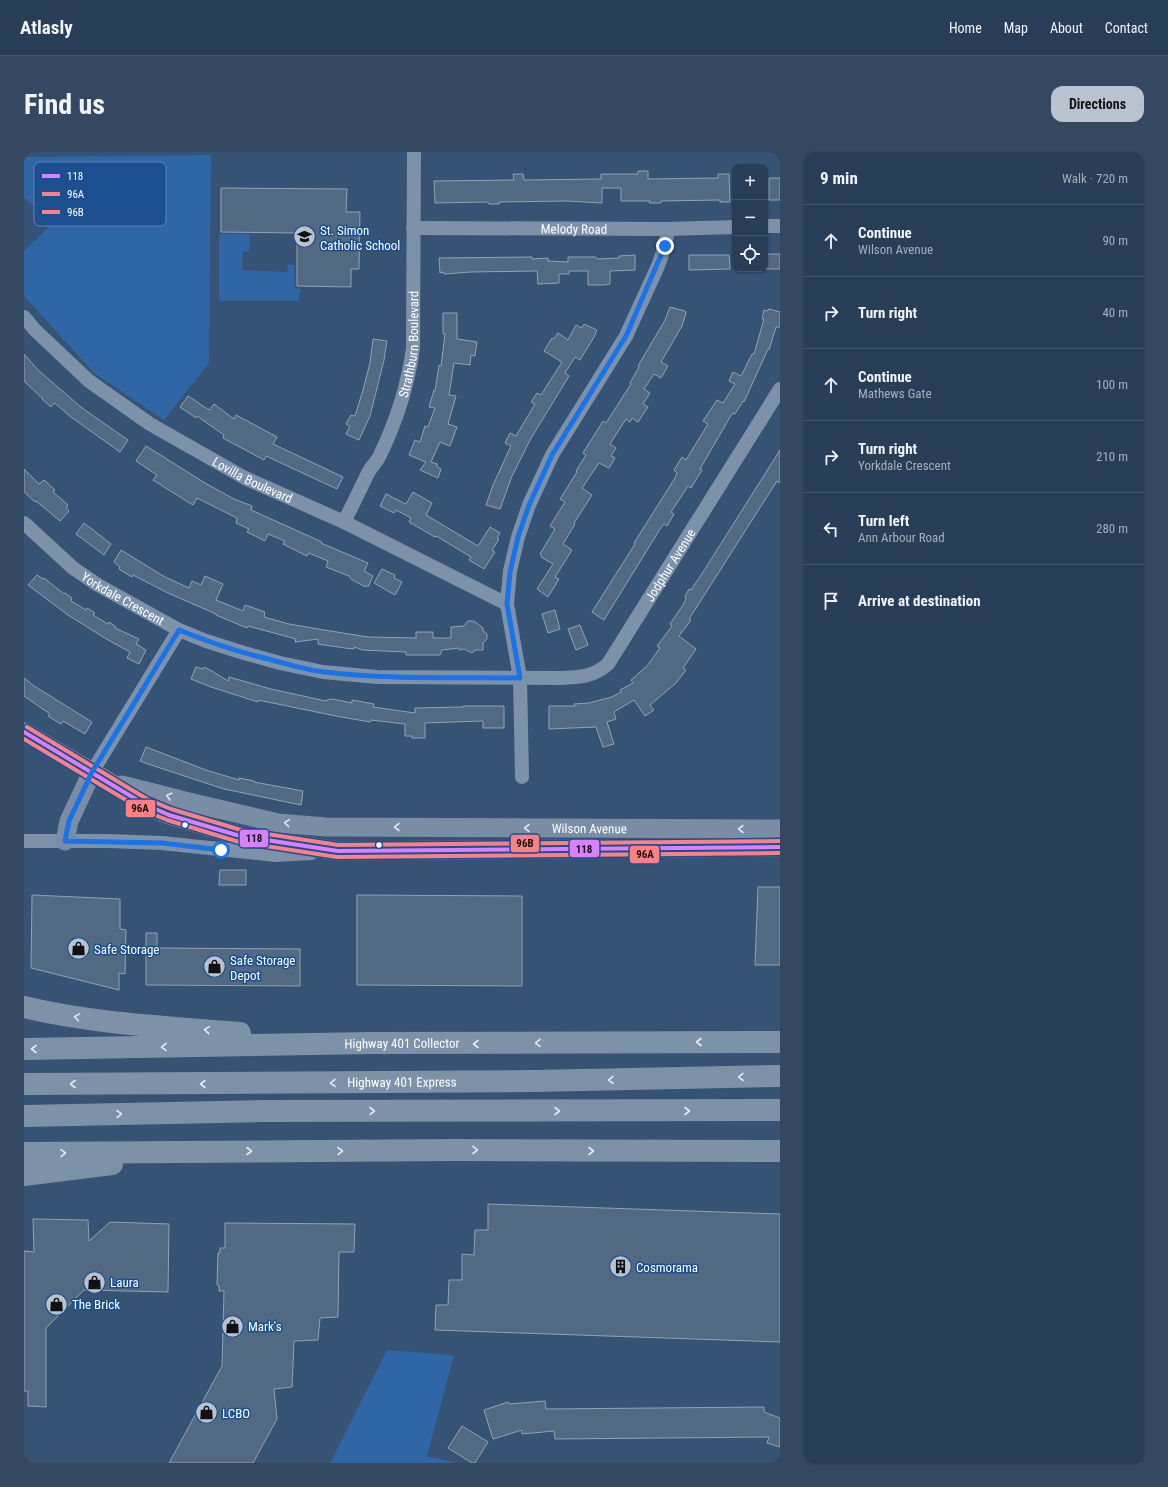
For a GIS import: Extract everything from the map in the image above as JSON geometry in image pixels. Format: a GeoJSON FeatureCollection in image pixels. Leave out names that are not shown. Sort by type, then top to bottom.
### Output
{"type":"FeatureCollection","features":[{"type":"Feature","properties":{"kind":"highway"},"geometry":{"type":"LineString","coordinates":[[24,1007],[48,1013],[88,1019],[173,1028],[371,1043]]}},
{"type":"Feature","properties":{"kind":"highway","name":"Highway 401 Collector"},"geometry":{"type":"LineString","coordinates":[[24,1049],[371,1043],[515,1044],[780,1042]]}},
{"type":"Feature","properties":{"kind":"highway","name":"Highway 401 Express"},"geometry":{"type":"LineString","coordinates":[[24,1084],[534,1082],[780,1076]]}},
{"type":"Feature","properties":{"kind":"highway"},"geometry":{"type":"LineString","coordinates":[[24,1116],[263,1111],[774,1111]]}},
{"type":"Feature","properties":{"kind":"highway"},"geometry":{"type":"LineString","coordinates":[[24,1174],[220,1150]]}},
{"type":"Feature","properties":{"kind":"highway"},"geometry":{"type":"LineString","coordinates":[[24,1153],[220,1150],[780,1151]]}},
{"type":"Feature","properties":{"kind":"highway"},"geometry":{"type":"LineString","coordinates":[[687,1151],[780,1158]]}},
{"type":"Feature","properties":{"kind":"main road"},"geometry":{"type":"LineString","coordinates":[[24,732],[144,804],[169,815],[240,836],[338,851]]}},
{"type":"Feature","properties":{"kind":"main road"},"geometry":{"type":"LineString","coordinates":[[65,841],[69,821],[92,772]]}},
{"type":"Feature","properties":{"kind":"main road","name":"Wilson Avenue"},"geometry":{"type":"LineString","coordinates":[[109,782],[278,823],[326,827],[780,829]]}},
{"type":"Feature","properties":{"kind":"main road","name":"Wilson Avenue"},"geometry":{"type":"LineString","coordinates":[[338,851],[780,848]]}},
{"type":"Feature","properties":{"kind":"street","name":"Strathburn Boulevard"},"geometry":{"type":"LineString","coordinates":[[344,522],[362,489],[369,472],[379,456],[397,412],[406,385],[413,348],[414,152]]}},
{"type":"Feature","properties":{"kind":"street"},"geometry":{"type":"LineString","coordinates":[[768,226],[780,226]]}},
{"type":"Feature","properties":{"kind":"street","name":"Melody Road"},"geometry":{"type":"LineString","coordinates":[[413,228],[668,229],[732,227]]}},
{"type":"Feature","properties":{"kind":"street"},"geometry":{"type":"LineString","coordinates":[[522,777],[520,678],[507,604],[510,572],[518,537],[536,486],[552,455],[626,336],[658,266],[665,246],[668,229]]}},
{"type":"Feature","properties":{"kind":"street","name":"Lovilla Boulevard"},"geometry":{"type":"LineString","coordinates":[[24,317],[35,330],[90,381],[150,424],[245,478],[344,522],[507,604]]}},
{"type":"Feature","properties":{"kind":"street","name":"Jodphur Avenue"},"geometry":{"type":"LineString","coordinates":[[520,678],[561,678],[583,676],[601,670],[608,664],[780,389]]}},
{"type":"Feature","properties":{"kind":"street","name":"Yorkdale Crescent"},"geometry":{"type":"LineString","coordinates":[[24,523],[73,568],[92,581],[179,630],[206,641],[244,653],[280,663],[323,672],[401,678],[520,678]]}},
{"type":"Feature","properties":{"kind":"street"},"geometry":{"type":"LineString","coordinates":[[92,772],[179,630]]}},
{"type":"Feature","properties":{"kind":"street","name":"Wilson Avenue"},"geometry":{"type":"LineString","coordinates":[[24,841],[162,843],[276,855],[338,851]]}},
{"type":"Feature","properties":{"kind":"shaded area"},"geometry":{"type":"Polygon","coordinates":[[[211,155],[209,363],[164,420],[94,373],[24,296],[24,251],[50,226],[166,226],[166,162],[34,162],[34,206],[24,198],[24,157],[211,155]]]}},
{"type":"Feature","properties":{"kind":"shaded area"},"geometry":{"type":"Polygon","coordinates":[[[219,234],[250,234],[249,252],[243,251],[242,270],[287,272],[288,265],[294,265],[295,289],[300,288],[299,301],[219,301],[219,234]]]}},
{"type":"Feature","properties":{"kind":"shaded area"},"geometry":{"type":"Polygon","coordinates":[[[387,1350],[454,1355],[427,1456],[457,1463],[330,1463],[387,1350]]]}},
{"type":"Feature","properties":{"kind":"building"},"geometry":{"type":"Polygon","coordinates":[[[638,171],[648,171],[648,179],[718,178],[718,174],[729,174],[730,202],[720,202],[720,200],[661,201],[661,203],[649,203],[650,201],[621,201],[621,188],[602,188],[602,203],[567,201],[499,202],[499,204],[489,204],[486,202],[435,203],[434,181],[514,180],[513,174],[523,174],[524,180],[601,179],[601,174],[638,174],[638,171]]]}},
{"type":"Feature","properties":{"kind":"building"},"geometry":{"type":"Polygon","coordinates":[[[769,178],[780,178],[780,200],[769,200],[769,178]]]}},
{"type":"Feature","properties":{"kind":"building"},"geometry":{"type":"Polygon","coordinates":[[[221,188],[347,189],[346,212],[360,212],[359,269],[351,269],[351,287],[297,286],[297,233],[221,232],[221,188]]]}},
{"type":"Feature","properties":{"kind":"building"},"geometry":{"type":"Polygon","coordinates":[[[768,254],[780,254],[780,269],[768,269],[768,254]]]}},
{"type":"Feature","properties":{"kind":"building"},"geometry":{"type":"Polygon","coordinates":[[[635,255],[635,270],[610,271],[610,284],[603,285],[588,285],[588,271],[569,271],[569,274],[559,274],[559,283],[538,284],[537,271],[444,274],[444,272],[440,273],[439,258],[532,257],[532,259],[548,258],[548,261],[568,262],[568,257],[595,257],[598,259],[619,258],[619,256],[635,255]]]}},
{"type":"Feature","properties":{"kind":"building"},"geometry":{"type":"Polygon","coordinates":[[[689,255],[729,255],[730,269],[689,270],[689,255]]]}},
{"type":"Feature","properties":{"kind":"building"},"geometry":{"type":"Polygon","coordinates":[[[670,307],[685,311],[686,313],[682,326],[661,362],[668,366],[661,378],[654,374],[644,389],[650,393],[643,404],[648,407],[638,422],[632,418],[630,422],[626,419],[610,444],[616,448],[611,456],[615,458],[609,468],[599,463],[582,488],[592,495],[574,523],[575,524],[563,544],[572,550],[555,577],[559,579],[548,597],[537,589],[553,564],[541,557],[542,556],[540,554],[555,529],[550,526],[565,502],[560,499],[586,455],[583,453],[603,421],[606,423],[631,384],[630,383],[639,367],[638,366],[665,320],[670,307]]]}},
{"type":"Feature","properties":{"kind":"building"},"geometry":{"type":"Polygon","coordinates":[[[769,309],[780,312],[780,327],[776,327],[769,350],[768,349],[744,402],[743,401],[735,414],[733,413],[730,417],[700,469],[702,470],[691,488],[688,486],[671,512],[674,514],[667,526],[664,524],[660,529],[604,620],[592,612],[675,478],[677,473],[674,470],[682,457],[686,460],[708,424],[703,421],[717,400],[723,403],[735,384],[729,381],[733,372],[741,376],[752,354],[754,354],[764,319],[762,319],[764,310],[768,311],[769,309]]]}},
{"type":"Feature","properties":{"kind":"building"},"geometry":{"type":"Polygon","coordinates":[[[443,313],[457,313],[457,339],[477,342],[475,356],[471,355],[470,365],[454,363],[449,395],[456,396],[448,424],[457,427],[450,446],[440,442],[431,462],[437,464],[437,467],[441,469],[438,478],[420,470],[426,462],[409,455],[415,440],[420,442],[425,426],[428,427],[435,408],[429,407],[434,390],[435,391],[439,365],[441,366],[445,334],[443,334],[443,313]]]}},
{"type":"Feature","properties":{"kind":"building"},"geometry":{"type":"Polygon","coordinates":[[[584,324],[597,330],[594,337],[580,360],[575,357],[565,373],[569,376],[530,440],[512,476],[500,509],[486,505],[493,485],[511,446],[505,443],[510,433],[516,436],[535,404],[531,402],[537,393],[541,395],[562,362],[544,351],[552,338],[554,339],[558,333],[568,340],[576,325],[582,328],[584,324]]]}},
{"type":"Feature","properties":{"kind":"building"},"geometry":{"type":"Polygon","coordinates":[[[373,339],[387,341],[384,360],[370,416],[359,440],[346,434],[350,426],[346,424],[351,415],[355,416],[370,363],[373,339]]]}},
{"type":"Feature","properties":{"kind":"building"},"geometry":{"type":"Polygon","coordinates":[[[24,354],[38,370],[82,408],[128,440],[120,452],[54,403],[51,407],[24,381],[24,354]]]}},
{"type":"Feature","properties":{"kind":"building"},"geometry":{"type":"Polygon","coordinates":[[[188,396],[209,410],[214,404],[234,419],[236,415],[277,437],[273,444],[343,477],[337,489],[266,456],[264,460],[223,438],[224,435],[197,416],[196,418],[180,407],[188,396]]]}},
{"type":"Feature","properties":{"kind":"building"},"geometry":{"type":"Polygon","coordinates":[[[146,446],[205,483],[234,499],[252,506],[251,510],[368,563],[364,571],[373,576],[368,587],[366,585],[365,587],[351,579],[349,576],[326,567],[328,561],[309,553],[307,556],[283,544],[285,541],[268,534],[265,541],[247,532],[249,529],[236,523],[237,518],[197,498],[193,505],[153,480],[157,475],[136,461],[146,446]]]}},
{"type":"Feature","properties":{"kind":"building"},"geometry":{"type":"Polygon","coordinates":[[[780,450],[780,483],[777,481],[689,619],[691,620],[679,636],[696,649],[683,668],[686,670],[676,683],[650,705],[654,710],[645,716],[634,700],[614,712],[616,719],[607,722],[614,744],[603,747],[596,727],[549,729],[549,706],[575,706],[574,704],[589,703],[612,697],[621,692],[620,690],[633,683],[631,680],[647,666],[660,648],[657,646],[672,626],[670,624],[683,605],[686,599],[685,596],[689,589],[691,590],[705,569],[780,450]]]}},
{"type":"Feature","properties":{"kind":"building"},"geometry":{"type":"Polygon","coordinates":[[[24,469],[39,484],[44,480],[55,490],[53,492],[68,505],[66,508],[69,511],[60,521],[24,492],[24,469]]]}},
{"type":"Feature","properties":{"kind":"building"},"geometry":{"type":"Polygon","coordinates":[[[413,492],[432,503],[426,515],[478,546],[490,527],[500,533],[497,538],[499,539],[492,550],[495,552],[484,569],[469,560],[471,557],[409,522],[411,518],[396,510],[394,513],[380,506],[386,494],[406,504],[413,492]]]}},
{"type":"Feature","properties":{"kind":"building"},"geometry":{"type":"Polygon","coordinates":[[[84,523],[111,544],[104,555],[76,534],[84,523]]]}},
{"type":"Feature","properties":{"kind":"building"},"geometry":{"type":"Polygon","coordinates":[[[121,550],[165,577],[189,588],[192,581],[201,585],[205,576],[223,584],[216,600],[243,611],[245,605],[265,612],[264,617],[289,624],[368,637],[416,638],[416,632],[433,632],[433,638],[451,638],[451,627],[464,626],[468,621],[474,621],[483,628],[483,631],[487,634],[487,639],[483,643],[483,650],[475,650],[472,653],[464,649],[459,650],[459,648],[442,650],[440,655],[406,655],[406,652],[363,650],[354,647],[354,649],[345,648],[318,644],[318,639],[295,642],[296,639],[248,626],[247,628],[168,593],[133,575],[132,577],[119,569],[120,567],[114,562],[121,550]]]}},
{"type":"Feature","properties":{"kind":"building"},"geometry":{"type":"Polygon","coordinates":[[[382,569],[395,575],[394,578],[402,582],[395,595],[374,583],[382,569]]]}},
{"type":"Feature","properties":{"kind":"building"},"geometry":{"type":"Polygon","coordinates":[[[37,575],[43,579],[44,578],[64,594],[65,593],[72,598],[71,601],[86,610],[87,608],[95,613],[93,615],[108,624],[109,622],[116,627],[115,628],[139,639],[136,644],[146,650],[139,664],[127,658],[130,652],[68,615],[28,585],[37,575]]]}},
{"type":"Feature","properties":{"kind":"building"},"geometry":{"type":"Polygon","coordinates":[[[555,610],[560,629],[548,633],[542,614],[555,610]]]}},
{"type":"Feature","properties":{"kind":"building"},"geometry":{"type":"Polygon","coordinates":[[[580,625],[588,645],[576,650],[568,629],[580,625]]]}},
{"type":"Feature","properties":{"kind":"building"},"geometry":{"type":"Polygon","coordinates":[[[196,667],[203,669],[204,667],[228,681],[229,677],[271,689],[326,701],[333,699],[352,703],[352,700],[374,704],[373,707],[415,713],[415,708],[504,706],[504,728],[483,728],[483,721],[425,723],[425,738],[412,738],[412,736],[405,736],[405,724],[371,720],[370,722],[258,700],[258,702],[211,687],[191,679],[196,667]]]}},
{"type":"Feature","properties":{"kind":"building"},"geometry":{"type":"Polygon","coordinates":[[[24,678],[34,686],[92,722],[85,734],[63,721],[61,724],[48,716],[50,714],[24,696],[24,678]]]}},
{"type":"Feature","properties":{"kind":"building"},"geometry":{"type":"Polygon","coordinates":[[[146,747],[206,770],[239,780],[239,778],[303,791],[301,805],[224,789],[140,761],[146,747]]]}},
{"type":"Feature","properties":{"kind":"building"},"geometry":{"type":"Polygon","coordinates":[[[220,870],[246,870],[246,885],[219,885],[220,870]]]}},
{"type":"Feature","properties":{"kind":"building"},"geometry":{"type":"Polygon","coordinates":[[[758,887],[780,887],[780,965],[755,965],[758,887]]]}},
{"type":"Feature","properties":{"kind":"building","name":"Safe Storage"},"geometry":{"type":"Polygon","coordinates":[[[32,895],[120,899],[120,929],[126,930],[125,974],[119,973],[119,990],[31,968],[32,895]]]}},
{"type":"Feature","properties":{"kind":"building"},"geometry":{"type":"Polygon","coordinates":[[[357,895],[522,896],[522,986],[357,985],[357,895]]]}},
{"type":"Feature","properties":{"kind":"building"},"geometry":{"type":"Polygon","coordinates":[[[146,933],[157,933],[157,948],[300,949],[300,986],[146,985],[146,933]]]}},
{"type":"Feature","properties":{"kind":"building","name":"Cosmorama"},"geometry":{"type":"Polygon","coordinates":[[[488,1204],[780,1214],[780,1342],[435,1330],[436,1305],[448,1305],[449,1280],[462,1280],[462,1254],[474,1255],[475,1230],[488,1230],[488,1204]]]}},
{"type":"Feature","properties":{"kind":"building"},"geometry":{"type":"Polygon","coordinates":[[[33,1219],[88,1220],[89,1241],[110,1222],[169,1224],[168,1292],[84,1290],[46,1328],[46,1407],[28,1406],[28,1391],[24,1391],[24,1251],[34,1252],[33,1219]]]}},
{"type":"Feature","properties":{"kind":"building"},"geometry":{"type":"Polygon","coordinates":[[[225,1223],[355,1224],[354,1252],[339,1252],[338,1317],[320,1318],[318,1340],[294,1341],[292,1387],[274,1389],[277,1419],[253,1463],[169,1463],[222,1366],[224,1291],[219,1291],[219,1285],[217,1285],[218,1253],[220,1253],[220,1248],[225,1248],[225,1223]]]}},
{"type":"Feature","properties":{"kind":"building"},"geometry":{"type":"Polygon","coordinates":[[[545,1401],[546,1409],[764,1407],[764,1412],[780,1418],[780,1447],[767,1443],[769,1437],[555,1439],[554,1431],[522,1434],[522,1430],[493,1439],[484,1410],[508,1402],[509,1404],[545,1401]]]}},
{"type":"Feature","properties":{"kind":"building"},"geometry":{"type":"Polygon","coordinates":[[[462,1426],[488,1442],[475,1463],[472,1463],[448,1448],[462,1426]]]}},
{"type":"Feature","properties":{"kind":"transit line","name":"96B"},"geometry":{"type":"LineString","coordinates":[[27,727],[147,799],[171,809],[241,830],[338,845],[780,841]]}},
{"type":"Feature","properties":{"kind":"transit line","name":"118"},"geometry":{"type":"LineString","coordinates":[[24,732],[144,804],[169,815],[240,836],[338,851],[780,847]]}},
{"type":"Feature","properties":{"kind":"transit line","name":"96A"},"geometry":{"type":"LineString","coordinates":[[24,739],[141,809],[167,820],[239,842],[337,857],[780,853]]}},
{"type":"Feature","properties":{"kind":"place","name":"St. Simon Catholic School"},"geometry":{"type":"Point","coordinates":[305,237]}},
{"type":"Feature","properties":{"kind":"place","name":"Safe Storage"},"geometry":{"type":"Point","coordinates":[78,949]}},
{"type":"Feature","properties":{"kind":"place","name":"Safe Storage Depot"},"geometry":{"type":"Point","coordinates":[215,967]}},
{"type":"Feature","properties":{"kind":"place","name":"Cosmorama"},"geometry":{"type":"Point","coordinates":[621,1267]}},
{"type":"Feature","properties":{"kind":"place","name":"Laura"},"geometry":{"type":"Point","coordinates":[95,1282]}},
{"type":"Feature","properties":{"kind":"place","name":"The Brick"},"geometry":{"type":"Point","coordinates":[56,1304]}},
{"type":"Feature","properties":{"kind":"place","name":"Mark's"},"geometry":{"type":"Point","coordinates":[232,1326]}},
{"type":"Feature","properties":{"kind":"place","name":"LCBO"},"geometry":{"type":"Point","coordinates":[206,1413]}},
{"type":"Feature","properties":{"kind":"route"},"geometry":{"type":"LineString","coordinates":[[221,850],[162,843],[65,841],[69,821],[92,772],[179,630],[206,641],[244,653],[280,663],[323,672],[401,678],[520,678],[507,604],[510,572],[518,537],[536,486],[552,455],[626,336],[658,266],[665,246]]}}]}
